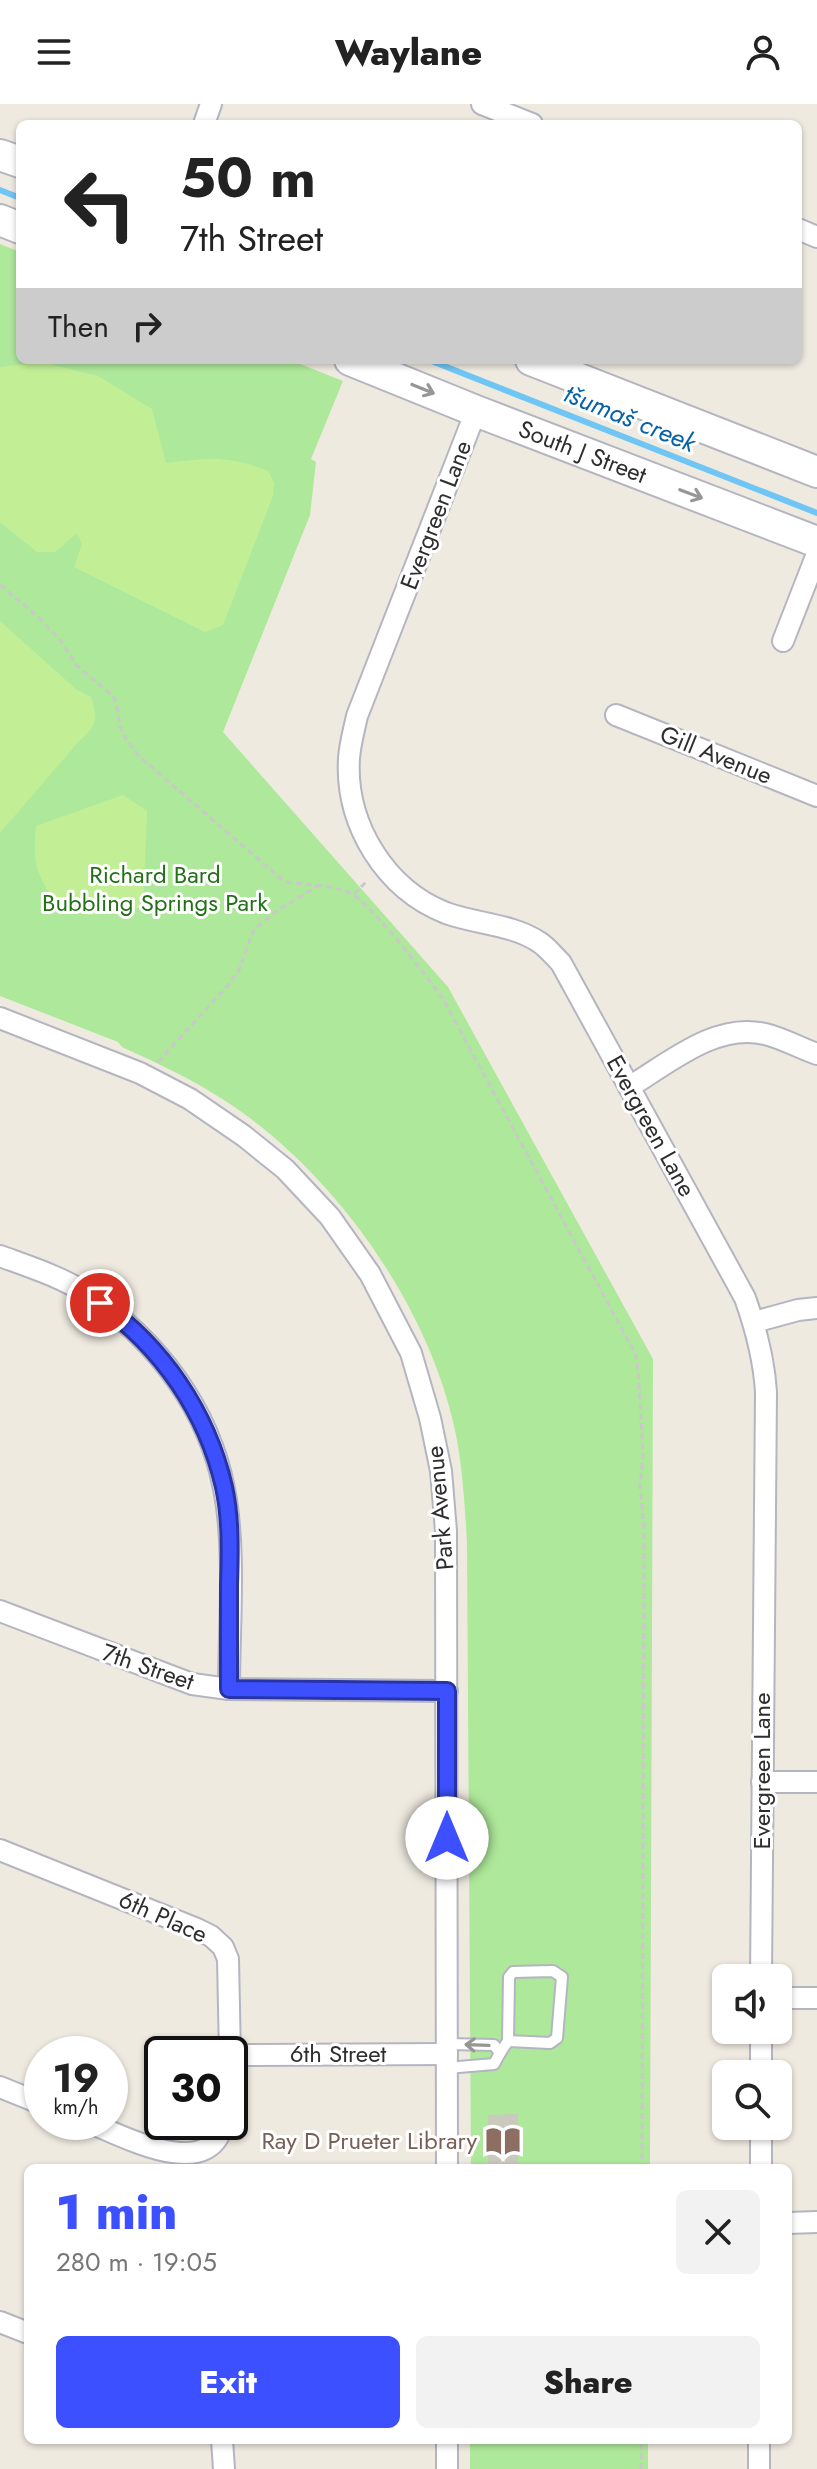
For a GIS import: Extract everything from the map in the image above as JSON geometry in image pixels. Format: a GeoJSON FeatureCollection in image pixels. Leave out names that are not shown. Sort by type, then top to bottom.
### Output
{"type":"FeatureCollection","features":[{"type":"Feature","properties":{"kind":"street"},"geometry":{"type":"LineString","coordinates":[[482,104],[522,120]]}},
{"type":"Feature","properties":{"kind":"street","name":"South J Street"},"geometry":{"type":"LineString","coordinates":[[360,364],[817,542]]}},
{"type":"Feature","properties":{"kind":"street"},"geometry":{"type":"LineString","coordinates":[[541,364],[817,472]]}},
{"type":"Feature","properties":{"kind":"street","name":"Evergreen Lane"},"geometry":{"type":"LineString","coordinates":[[476,411],[357,716],[349,758],[350,793],[360,828],[383,866],[406,890],[429,906],[512,930],[539,942],[561,963],[745,1298],[754,1322],[764,1362],[766,1392],[761,1964]]}},
{"type":"Feature","properties":{"kind":"street"},"geometry":{"type":"LineString","coordinates":[[783,641],[817,554]]}},
{"type":"Feature","properties":{"kind":"street","name":"Gill Avenue"},"geometry":{"type":"LineString","coordinates":[[616,715],[817,796]]}},
{"type":"Feature","properties":{"kind":"street","name":"Park Avenue"},"geometry":{"type":"LineString","coordinates":[[0,1018],[151,1078],[190,1099],[285,1169],[330,1217],[370,1274],[411,1353],[441,1471],[446,1531],[447,2164]]}},
{"type":"Feature","properties":{"kind":"street"},"geometry":{"type":"LineString","coordinates":[[629,1087],[712,1037],[730,1032],[766,1034],[817,1054]]}},
{"type":"Feature","properties":{"kind":"street"},"geometry":{"type":"LineString","coordinates":[[0,1256],[48,1273],[87,1293],[113,1312],[159,1355],[195,1410],[212,1446],[224,1489],[230,1540],[229,1689]]}},
{"type":"Feature","properties":{"kind":"street"},"geometry":{"type":"LineString","coordinates":[[754,1322],[817,1308]]}},
{"type":"Feature","properties":{"kind":"street","name":"7th Street"},"geometry":{"type":"LineString","coordinates":[[0,1611],[161,1675],[192,1684],[229,1689],[447,1691]]}},
{"type":"Feature","properties":{"kind":"street"},"geometry":{"type":"LineString","coordinates":[[762,1782],[817,1782]]}},
{"type":"Feature","properties":{"kind":"street","name":"6th Place"},"geometry":{"type":"LineString","coordinates":[[0,1850],[211,1936],[223,1947],[228,1959],[230,2036]]}},
{"type":"Feature","properties":{"kind":"street"},"geometry":{"type":"LineString","coordinates":[[792,1998],[817,1998]]}},
{"type":"Feature","properties":{"kind":"street","name":"6th Street"},"geometry":{"type":"LineString","coordinates":[[248,2055],[447,2055]]}},
{"type":"Feature","properties":{"kind":"street"},"geometry":{"type":"LineString","coordinates":[[0,2087],[24,2097]]}},
{"type":"Feature","properties":{"kind":"street"},"geometry":{"type":"LineString","coordinates":[[128,2138],[180,2154],[195,2153],[207,2148],[214,2140]]}},
{"type":"Feature","properties":{"kind":"street"},"geometry":{"type":"LineString","coordinates":[[761,2140],[761,2164]]}},
{"type":"Feature","properties":{"kind":"street"},"geometry":{"type":"LineString","coordinates":[[792,2223],[817,2222]]}},
{"type":"Feature","properties":{"kind":"street"},"geometry":{"type":"LineString","coordinates":[[0,2322],[24,2331]]}},
{"type":"Feature","properties":{"kind":"street"},"geometry":{"type":"LineString","coordinates":[[222,2444],[224,2469]]}},
{"type":"Feature","properties":{"kind":"street"},"geometry":{"type":"LineString","coordinates":[[447,2444],[447,2469]]}},
{"type":"Feature","properties":{"kind":"street"},"geometry":{"type":"LineString","coordinates":[[759,2444],[759,2469]]}},
{"type":"Feature","properties":{"kind":"lane"},"geometry":{"type":"LineString","coordinates":[[447,2055],[494,2064],[508,2041],[509,1977],[513,1972],[553,1971],[562,1977],[557,2038],[550,2043],[508,2041]]}},
{"type":"Feature","properties":{"kind":"lane"},"geometry":{"type":"LineString","coordinates":[[447,2055],[494,2045],[500,2053]]}},
{"type":"Feature","properties":{"kind":"path"},"geometry":{"type":"LineString","coordinates":[[0,585],[60,640],[77,666],[112,695],[125,737],[148,766],[274,874],[287,882],[318,886],[353,895],[363,901],[443,999],[636,1355],[644,1529],[642,2164]]}},
{"type":"Feature","properties":{"kind":"path"},"geometry":{"type":"LineString","coordinates":[[353,895],[383,866]]}},
{"type":"Feature","properties":{"kind":"path"},"geometry":{"type":"LineString","coordinates":[[151,1078],[158,1062],[239,970],[254,929],[318,886]]}},
{"type":"Feature","properties":{"kind":"path"},"geometry":{"type":"LineString","coordinates":[[641,2444],[641,2469]]}},
{"type":"Feature","properties":{"kind":"green space","name":"Richard Bard Bubbling Springs Park"},"geometry":{"type":"Polygon","coordinates":[[[0,244],[16,250],[16,364],[300,364],[343,381],[311,459],[316,462],[310,515],[223,732],[448,987],[653,1359],[650,2164],[471,2164],[465,1504],[457,1440],[445,1392],[427,1344],[403,1296],[343,1208],[308,1169],[270,1134],[230,1104],[191,1080],[122,1047],[118,1042],[0,996],[0,244]]]}},
{"type":"Feature","properties":{"kind":"green space"},"geometry":{"type":"Polygon","coordinates":[[[50,364],[98,376],[152,409],[166,463],[217,459],[241,462],[268,471],[274,483],[273,496],[223,625],[205,632],[74,567],[82,544],[77,533],[55,552],[37,552],[0,522],[0,367],[50,364]]]}},
{"type":"Feature","properties":{"kind":"green space"},"geometry":{"type":"Polygon","coordinates":[[[0,621],[77,690],[91,697],[95,717],[89,731],[0,833],[0,621]]]}},
{"type":"Feature","properties":{"kind":"green space"},"geometry":{"type":"Polygon","coordinates":[[[123,795],[147,811],[143,907],[89,915],[57,907],[38,868],[36,826],[123,795]]]}},
{"type":"Feature","properties":{"kind":"green space"},"geometry":{"type":"Polygon","coordinates":[[[470,2444],[648,2444],[648,2469],[470,2469],[470,2444]]]}},
{"type":"Feature","properties":{"kind":"building","name":"Ray D Prueter Library"},"geometry":{"type":"Polygon","coordinates":[[[518,2114],[518,2164],[488,2164],[488,2115],[518,2114]]]}},
{"type":"Feature","properties":{"kind":"waterway","name":"tšumaš creek"},"geometry":{"type":"LineString","coordinates":[[0,190],[16,196]]}},
{"type":"Feature","properties":{"kind":"waterway","name":"tšumaš creek"},"geometry":{"type":"LineString","coordinates":[[439,364],[817,513]]}},
{"type":"Feature","properties":{"kind":"place","name":"Ray D Prueter Library"},"geometry":{"type":"Point","coordinates":[503,2141]}},
{"type":"Feature","properties":{"kind":"route"},"geometry":{"type":"LineString","coordinates":[[100,1303],[159,1355],[195,1410],[212,1446],[224,1489],[230,1540],[229,1689],[447,1691],[447,1838]]}}]}
